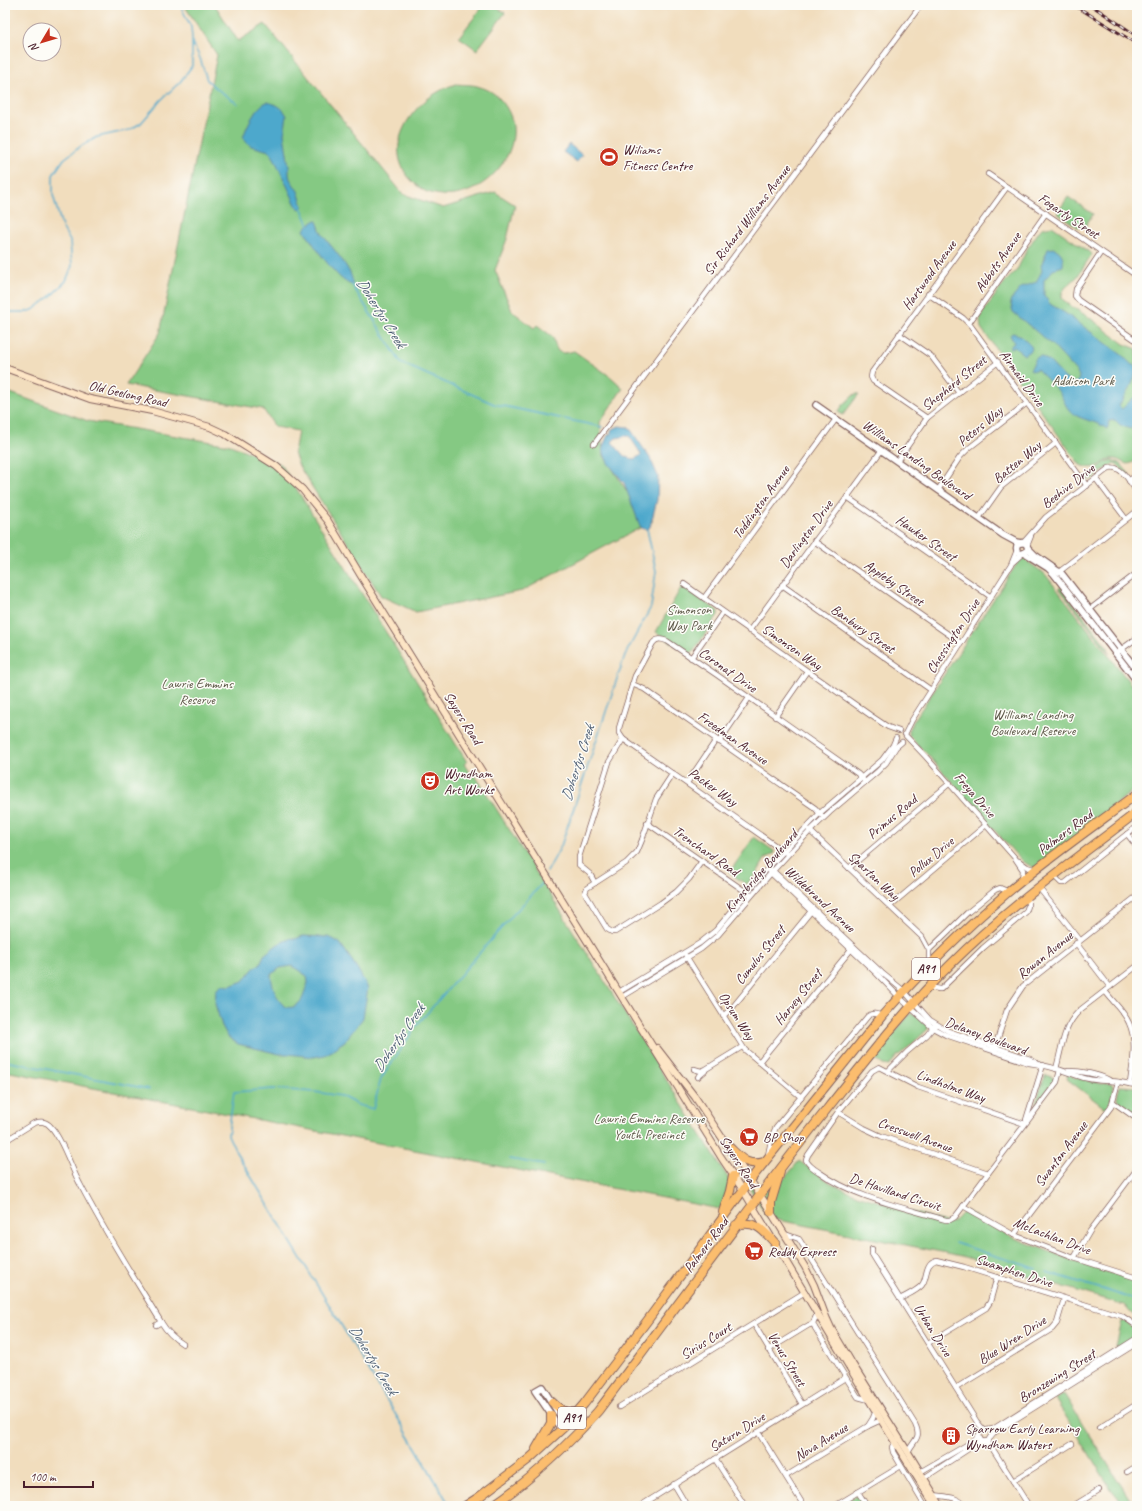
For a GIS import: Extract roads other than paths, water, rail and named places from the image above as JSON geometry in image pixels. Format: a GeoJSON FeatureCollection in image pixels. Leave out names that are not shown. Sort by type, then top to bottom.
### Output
{"type":"FeatureCollection","features":[{"type":"Feature","properties":{"kind":"highway","name":"Palmers Road"},"geometry":{"type":"LineString","coordinates":[[465,1506],[529,1459],[577,1412],[603,1380],[750,1180],[901,994],[979,917],[1020,883],[1137,794]]}},
{"type":"Feature","properties":{"kind":"highway","name":"Palmers Road"},"geometry":{"type":"LineString","coordinates":[[492,1506],[510,1494],[551,1461],[598,1411],[760,1194],[888,1032],[929,987],[970,945],[1028,896],[1137,812]]}},
{"type":"Feature","properties":{"kind":"highway"},"geometry":{"type":"LineString","coordinates":[[729,1147],[748,1163],[756,1164],[766,1160]]}},
{"type":"Feature","properties":{"kind":"highway"},"geometry":{"type":"LineString","coordinates":[[771,1212],[771,1202],[782,1166]]}},
{"type":"Feature","properties":{"kind":"highway"},"geometry":{"type":"LineString","coordinates":[[719,1222],[730,1191],[733,1176]]}},
{"type":"Feature","properties":{"kind":"highway"},"geometry":{"type":"LineString","coordinates":[[736,1225],[750,1224],[756,1226],[762,1230],[775,1244]]}},
{"type":"Feature","properties":{"kind":"highway"},"geometry":{"type":"LineString","coordinates":[[552,1402],[567,1412],[577,1412]]}},
{"type":"Feature","properties":{"kind":"highway"},"geometry":{"type":"LineString","coordinates":[[529,1459],[551,1423],[551,1415]]}},
{"type":"Feature","properties":{"kind":"highway"},"geometry":{"type":"LineString","coordinates":[[563,1427],[574,1438]]}},
{"type":"Feature","properties":{"kind":"main road","name":"Old Geelong Road"},"geometry":{"type":"LineString","coordinates":[[5,368],[90,399],[152,411],[210,427],[245,445]]}},
{"type":"Feature","properties":{"kind":"main road","name":"Sayers Road"},"geometry":{"type":"LineString","coordinates":[[245,445],[276,466],[302,490],[328,521],[543,871],[743,1190],[869,1400],[908,1452],[935,1506]]}},
{"type":"Feature","properties":{"kind":"main road","name":"Sayers Road"},"geometry":{"type":"LineString","coordinates":[[638,1023],[695,1097],[760,1194],[805,1267],[814,1285],[831,1328],[884,1419],[895,1442],[941,1506]]}},
{"type":"Feature","properties":{"kind":"street","name":"Sir Richard Williams Avenue"},"geometry":{"type":"LineString","coordinates":[[594,444],[919,6]]}},
{"type":"Feature","properties":{"kind":"street","name":"Fogarty Street"},"geometry":{"type":"LineString","coordinates":[[988,174],[1137,276]]}},
{"type":"Feature","properties":{"kind":"street","name":"Hartwood Avenue"},"geometry":{"type":"LineString","coordinates":[[927,418],[873,381],[871,377],[873,369],[1007,187]]}},
{"type":"Feature","properties":{"kind":"street","name":"Abbots Avenue"},"geometry":{"type":"LineString","coordinates":[[969,323],[1046,213]]}},
{"type":"Feature","properties":{"kind":"street"},"geometry":{"type":"LineString","coordinates":[[1101,252],[1076,289],[1075,296],[1078,300],[1137,341]]}},
{"type":"Feature","properties":{"kind":"street","name":"Airmaid Drive"},"geometry":{"type":"LineString","coordinates":[[928,294],[969,323],[1087,486]]}},
{"type":"Feature","properties":{"kind":"street"},"geometry":{"type":"LineString","coordinates":[[899,334],[931,356],[959,393]]}},
{"type":"Feature","properties":{"kind":"street","name":"Shepherd Street"},"geometry":{"type":"LineString","coordinates":[[897,461],[927,418],[998,362]]}},
{"type":"Feature","properties":{"kind":"street","name":"Peters Way"},"geometry":{"type":"LineString","coordinates":[[938,490],[960,457],[969,448],[1027,403]]}},
{"type":"Feature","properties":{"kind":"street","name":"Williams Landing Boulevard"},"geometry":{"type":"LineString","coordinates":[[816,405],[1024,548],[1054,574],[1137,681]]}},
{"type":"Feature","properties":{"kind":"street","name":"Toddington Avenue"},"geometry":{"type":"LineString","coordinates":[[704,598],[836,419]]}},
{"type":"Feature","properties":{"kind":"street","name":"Batten Way"},"geometry":{"type":"LineString","coordinates":[[979,518],[1001,487],[1056,443]]}},
{"type":"Feature","properties":{"kind":"street","name":"Darlington Drive"},"geometry":{"type":"LineString","coordinates":[[749,631],[881,451]]}},
{"type":"Feature","properties":{"kind":"street","name":"Beehive Drive"},"geometry":{"type":"LineString","coordinates":[[1024,548],[1031,534],[1041,521],[1109,468],[1115,467],[1121,471],[1137,492]]}},
{"type":"Feature","properties":{"kind":"street"},"geometry":{"type":"LineString","coordinates":[[1129,481],[1137,474]]}},
{"type":"Feature","properties":{"kind":"street"},"geometry":{"type":"LineString","coordinates":[[1096,479],[1126,519]]}},
{"type":"Feature","properties":{"kind":"street","name":"Hawker Street"},"geometry":{"type":"LineString","coordinates":[[847,497],[991,597]]}},
{"type":"Feature","properties":{"kind":"street"},"geometry":{"type":"LineString","coordinates":[[1059,572],[1137,511]]}},
{"type":"Feature","properties":{"kind":"street","name":"Williams Landing Boulevard"},"geometry":{"type":"LineString","coordinates":[[1003,535],[1016,550],[1024,548],[1059,572],[1137,670]]}},
{"type":"Feature","properties":{"kind":"street","name":"Appleby Street"},"geometry":{"type":"LineString","coordinates":[[814,541],[961,643]]}},
{"type":"Feature","properties":{"kind":"street"},"geometry":{"type":"LineString","coordinates":[[1016,550],[1017,545],[1024,548]]}},
{"type":"Feature","properties":{"kind":"street","name":"Chessington Drive"},"geometry":{"type":"LineString","coordinates":[[906,735],[912,720],[1011,564],[1024,548]]}},
{"type":"Feature","properties":{"kind":"street","name":"Chessington Drive"},"geometry":{"type":"LineString","coordinates":[[1011,564],[1016,550]]}},
{"type":"Feature","properties":{"kind":"street"},"geometry":{"type":"LineString","coordinates":[[1089,610],[1137,573]]}},
{"type":"Feature","properties":{"kind":"street","name":"Simonson Way"},"geometry":{"type":"LineString","coordinates":[[684,584],[888,727],[899,731]]}},
{"type":"Feature","properties":{"kind":"street","name":"Banbury Street"},"geometry":{"type":"LineString","coordinates":[[782,586],[931,690]]}},
{"type":"Feature","properties":{"kind":"street"},"geometry":{"type":"LineString","coordinates":[[691,658],[723,612]]}},
{"type":"Feature","properties":{"kind":"street"},"geometry":{"type":"LineString","coordinates":[[1114,652],[1121,650],[1137,638]]}},
{"type":"Feature","properties":{"kind":"street","name":"Coronat Drive"},"geometry":{"type":"LineString","coordinates":[[623,739],[619,730],[632,684],[653,643],[657,639],[661,639],[749,698],[862,778],[865,782]]}},
{"type":"Feature","properties":{"kind":"street"},"geometry":{"type":"LineString","coordinates":[[776,717],[807,671]]}},
{"type":"Feature","properties":{"kind":"street","name":"Freedman Avenue"},"geometry":{"type":"LineString","coordinates":[[632,684],[644,689],[820,813],[824,818]]}},
{"type":"Feature","properties":{"kind":"street"},"geometry":{"type":"LineString","coordinates":[[686,783],[749,698]]}},
{"type":"Feature","properties":{"kind":"street","name":"Chessington Drive"},"geometry":{"type":"LineString","coordinates":[[899,731],[912,720]]}},
{"type":"Feature","properties":{"kind":"street","name":"Simonson Way"},"geometry":{"type":"LineString","coordinates":[[888,727],[895,738]]}},
{"type":"Feature","properties":{"kind":"street"},"geometry":{"type":"LineString","coordinates":[[899,731],[902,731],[906,735],[905,740],[902,742],[895,738],[899,731]]}},
{"type":"Feature","properties":{"kind":"street","name":"Freya Drive"},"geometry":{"type":"LineString","coordinates":[[906,735],[1015,858],[1023,870],[1023,876],[1020,883]]}},
{"type":"Feature","properties":{"kind":"street","name":"Kingsbridge Boulevard"},"geometry":{"type":"LineString","coordinates":[[620,994],[639,980],[709,936],[726,919],[768,868],[820,813],[882,760],[893,745],[895,738]]}},
{"type":"Feature","properties":{"kind":"street"},"geometry":{"type":"LineString","coordinates":[[595,883],[590,874],[579,865],[579,860],[609,762],[623,739]]}},
{"type":"Feature","properties":{"kind":"street","name":"Packer Way"},"geometry":{"type":"LineString","coordinates":[[623,739],[788,855]]}},
{"type":"Feature","properties":{"kind":"street","name":"Kingsbridge Boulevard"},"geometry":{"type":"LineString","coordinates":[[620,994],[642,985],[687,958],[712,940],[730,922],[772,872],[810,831],[886,764],[894,750],[902,742]]}},
{"type":"Feature","properties":{"kind":"street","name":"Freya Drive"},"geometry":{"type":"LineString","coordinates":[[902,742],[917,748]]}},
{"type":"Feature","properties":{"kind":"street"},"geometry":{"type":"LineString","coordinates":[[673,773],[656,799],[640,846],[634,856],[622,866],[587,888],[585,893],[606,927],[612,932],[618,931],[671,896],[689,879],[702,861]]}},
{"type":"Feature","properties":{"kind":"street","name":"Primus Road"},"geometry":{"type":"LineString","coordinates":[[849,868],[950,783]]}},
{"type":"Feature","properties":{"kind":"street"},"geometry":{"type":"LineString","coordinates":[[834,801],[838,805]]}},
{"type":"Feature","properties":{"kind":"street","name":"Trenchard Road"},"geometry":{"type":"LineString","coordinates":[[647,824],[752,896]]}},
{"type":"Feature","properties":{"kind":"street","name":"Pollux Drive"},"geometry":{"type":"LineString","coordinates":[[890,906],[986,825]]}},
{"type":"Feature","properties":{"kind":"street","name":"Palmers Road"},"geometry":{"type":"LineString","coordinates":[[1054,876],[1061,883],[1065,882],[1137,826]]}},
{"type":"Feature","properties":{"kind":"street","name":"Spartan Way"},"geometry":{"type":"LineString","coordinates":[[806,828],[922,937],[930,942],[936,942]]}},
{"type":"Feature","properties":{"kind":"street"},"geometry":{"type":"LineString","coordinates":[[1127,834],[1137,847]]}},
{"type":"Feature","properties":{"kind":"street","name":"Freya Drive"},"geometry":{"type":"LineString","coordinates":[[1015,858],[1024,865],[1037,870]]}},
{"type":"Feature","properties":{"kind":"street","name":"Wildebrand Avenue"},"geometry":{"type":"LineString","coordinates":[[768,868],[913,1005]]}},
{"type":"Feature","properties":{"kind":"street"},"geometry":{"type":"LineString","coordinates":[[929,966],[929,950],[967,913],[995,890],[1000,888],[1009,892]]}},
{"type":"Feature","properties":{"kind":"street"},"geometry":{"type":"LineString","coordinates":[[1039,888],[1110,987]]}},
{"type":"Feature","properties":{"kind":"street","name":"Rowan Avenue"},"geometry":{"type":"LineString","coordinates":[[994,1049],[1005,1014],[1020,990],[1031,979],[1137,896]]}},
{"type":"Feature","properties":{"kind":"street","name":"Cumulus Street"},"geometry":{"type":"LineString","coordinates":[[723,1016],[732,1008],[812,909]]}},
{"type":"Feature","properties":{"kind":"street"},"geometry":{"type":"LineString","coordinates":[[726,919],[730,922]]}},
{"type":"Feature","properties":{"kind":"street","name":"Spartan Way"},"geometry":{"type":"LineString","coordinates":[[922,937],[929,950]]}},
{"type":"Feature","properties":{"kind":"street","name":"Harvey Street"},"geometry":{"type":"LineString","coordinates":[[759,1062],[853,947]]}},
{"type":"Feature","properties":{"kind":"street","name":"Opsum Way"},"geometry":{"type":"LineString","coordinates":[[684,953],[742,1047],[801,1097]]}},
{"type":"Feature","properties":{"kind":"street","name":"De Havilland Circuit"},"geometry":{"type":"LineString","coordinates":[[872,1071],[838,1112],[808,1155],[807,1162],[810,1166],[835,1183],[855,1193],[946,1220],[953,1219],[1057,1082],[1065,1031],[1070,1022],[1080,1010],[1137,966]]}},
{"type":"Feature","properties":{"kind":"street","name":"Wildebrand Avenue"},"geometry":{"type":"LineString","coordinates":[[881,974],[913,1005]]}},
{"type":"Feature","properties":{"kind":"street"},"geometry":{"type":"LineString","coordinates":[[639,980],[642,985]]}},
{"type":"Feature","properties":{"kind":"street"},"geometry":{"type":"LineString","coordinates":[[1105,991],[1130,1024],[1133,1035],[1134,1047],[1130,1084]]}},
{"type":"Feature","properties":{"kind":"street","name":"Delaney Boulevard"},"geometry":{"type":"LineString","coordinates":[[913,1005],[946,1035],[994,1049],[1029,1063],[1104,1077],[1109,1081],[1137,1085]]}},
{"type":"Feature","properties":{"kind":"street","name":"Palmers Road"},"geometry":{"type":"LineString","coordinates":[[766,1160],[775,1129],[868,1016],[872,1013],[882,1016]]}},
{"type":"Feature","properties":{"kind":"street"},"geometry":{"type":"LineString","coordinates":[[888,1071],[935,1026]]}},
{"type":"Feature","properties":{"kind":"street"},"geometry":{"type":"LineString","coordinates":[[694,1069],[701,1071],[706,1069],[742,1047]]}},
{"type":"Feature","properties":{"kind":"street","name":"De Havilland Circuit"},"geometry":{"type":"LineString","coordinates":[[1025,1124],[1041,1065]]}},
{"type":"Feature","properties":{"kind":"street","name":"Lindholme Way"},"geometry":{"type":"LineString","coordinates":[[872,1071],[878,1067],[918,1087],[1025,1124]]}},
{"type":"Feature","properties":{"kind":"street"},"geometry":{"type":"LineString","coordinates":[[698,1077],[706,1069]]}},
{"type":"Feature","properties":{"kind":"street","name":"Swanton Avenue"},"geometry":{"type":"LineString","coordinates":[[1014,1235],[1111,1107],[1118,1082]]}},
{"type":"Feature","properties":{"kind":"street"},"geometry":{"type":"LineString","coordinates":[[1113,1102],[1137,1119]]}},
{"type":"Feature","properties":{"kind":"street"},"geometry":{"type":"LineString","coordinates":[[1031,1106],[1037,1108]]}},
{"type":"Feature","properties":{"kind":"street","name":"Cresswell Avenue"},"geometry":{"type":"LineString","coordinates":[[838,1112],[864,1128],[881,1136],[988,1173]]}},
{"type":"Feature","properties":{"kind":"street"},"geometry":{"type":"LineString","coordinates":[[5,1141],[34,1123],[46,1122],[55,1133],[79,1184],[108,1239],[166,1330],[174,1339],[183,1344]]}},
{"type":"Feature","properties":{"kind":"street"},"geometry":{"type":"LineString","coordinates":[[1074,1258],[1090,1231],[1137,1169]]}},
{"type":"Feature","properties":{"kind":"street","name":"McLachlan Drive"},"geometry":{"type":"LineString","coordinates":[[963,1206],[1014,1235],[1074,1258],[1137,1278]]}},
{"type":"Feature","properties":{"kind":"street","name":"Sayers Road"},"geometry":{"type":"LineString","coordinates":[[785,1234],[799,1239],[915,1424],[919,1432],[918,1437],[908,1452]]}},
{"type":"Feature","properties":{"kind":"street","name":"Urban Drive"},"geometry":{"type":"LineString","coordinates":[[872,1249],[872,1254],[875,1259],[977,1422],[985,1430]]}},
{"type":"Feature","properties":{"kind":"street","name":"Swamphen Drive"},"geometry":{"type":"LineString","coordinates":[[900,1299],[922,1286],[928,1266],[934,1260],[964,1267],[1122,1316],[1137,1326]]}},
{"type":"Feature","properties":{"kind":"street"},"geometry":{"type":"LineString","coordinates":[[928,1343],[986,1308],[990,1304],[997,1277]]}},
{"type":"Feature","properties":{"kind":"street","name":"Sirius Court"},"geometry":{"type":"LineString","coordinates":[[619,1407],[805,1292]]}},
{"type":"Feature","properties":{"kind":"street","name":"Blue Wren Drive"},"geometry":{"type":"LineString","coordinates":[[956,1388],[1052,1328],[1057,1323],[1064,1299]]}},
{"type":"Feature","properties":{"kind":"street"},"geometry":{"type":"LineString","coordinates":[[768,1350],[813,1324],[817,1314]]}},
{"type":"Feature","properties":{"kind":"street"},"geometry":{"type":"LineString","coordinates":[[156,1325],[161,1322]]}},
{"type":"Feature","properties":{"kind":"street","name":"Venus Street"},"geometry":{"type":"LineString","coordinates":[[754,1324],[768,1350],[802,1404]]}},
{"type":"Feature","properties":{"kind":"street","name":"Sayers Road"},"geometry":{"type":"LineString","coordinates":[[813,1324],[858,1397],[869,1400]]}},
{"type":"Feature","properties":{"kind":"street","name":"Bronzewing Street"},"geometry":{"type":"LineString","coordinates":[[985,1430],[993,1429],[1137,1338]]}},
{"type":"Feature","properties":{"kind":"street","name":"Bronzewing Street"},"geometry":{"type":"LineString","coordinates":[[991,1438],[995,1432],[1137,1343]]}},
{"type":"Feature","properties":{"kind":"street","name":"Saturn Drive"},"geometry":{"type":"LineString","coordinates":[[640,1506],[845,1378]]}},
{"type":"Feature","properties":{"kind":"street"},"geometry":{"type":"LineString","coordinates":[[542,1387],[552,1402],[563,1427],[551,1415],[535,1391],[542,1387]]}},
{"type":"Feature","properties":{"kind":"street"},"geometry":{"type":"LineString","coordinates":[[1099,1428],[1137,1404]]}},
{"type":"Feature","properties":{"kind":"street","name":"Nova Avenue"},"geometry":{"type":"LineString","coordinates":[[868,1426],[876,1410]]}},
{"type":"Feature","properties":{"kind":"street","name":"Nova Avenue"},"geometry":{"type":"LineString","coordinates":[[786,1476],[868,1426],[884,1419]]}},
{"type":"Feature","properties":{"kind":"street","name":"Urban Drive"},"geometry":{"type":"LineString","coordinates":[[977,1422],[979,1435]]}},
{"type":"Feature","properties":{"kind":"street"},"geometry":{"type":"LineString","coordinates":[[920,1476],[975,1440],[981,1431],[985,1430],[990,1432],[994,1451]]}},
{"type":"Feature","properties":{"kind":"street"},"geometry":{"type":"LineString","coordinates":[[758,1432],[804,1506]]}},
{"type":"Feature","properties":{"kind":"street"},"geometry":{"type":"LineString","coordinates":[[979,1435],[979,1438],[989,1445],[994,1451],[1029,1506]]}},
{"type":"Feature","properties":{"kind":"street"},"geometry":{"type":"LineString","coordinates":[[920,1476],[978,1443],[988,1441],[991,1438]]}},
{"type":"Feature","properties":{"kind":"street","name":"Sayers Road"},"geometry":{"type":"LineString","coordinates":[[895,1442],[892,1447],[893,1452],[925,1506]]}},
{"type":"Feature","properties":{"kind":"street"},"geometry":{"type":"LineString","coordinates":[[1013,1481],[1072,1444]]}},
{"type":"Feature","properties":{"kind":"street"},"geometry":{"type":"LineString","coordinates":[[715,1459],[745,1506]]}},
{"type":"Feature","properties":{"kind":"street"},"geometry":{"type":"LineString","coordinates":[[835,1506],[901,1466]]}},
{"type":"Feature","properties":{"kind":"street"},"geometry":{"type":"LineString","coordinates":[[1127,1472],[1137,1466]]}},
{"type":"Feature","properties":{"kind":"street"},"geometry":{"type":"LineString","coordinates":[[674,1484],[687,1506]]}},
{"type":"Feature","properties":{"kind":"street"},"geometry":{"type":"LineString","coordinates":[[1073,1506],[1099,1490]]}},
{"type":"Feature","properties":{"kind":"street"},"geometry":{"type":"LineString","coordinates":[[858,1492],[867,1506]]}},
{"type":"Feature","properties":{"kind":"street"},"geometry":{"type":"LineString","coordinates":[[934,1495],[958,1499],[965,1506]]}},
{"type":"Feature","properties":{"kind":"water"},"geometry":{"type":"Polygon","coordinates":[[[267,102],[279,106],[287,116],[284,134],[289,174],[290,179],[298,191],[303,206],[300,209],[297,207],[274,158],[269,151],[251,146],[243,139],[252,118],[259,108],[267,102]]]}},
{"type":"Feature","properties":{"kind":"water"},"geometry":{"type":"Polygon","coordinates":[[[569,144],[582,155],[577,162],[563,152],[569,144]]]}},
{"type":"Feature","properties":{"kind":"water"},"geometry":{"type":"Polygon","coordinates":[[[316,220],[324,237],[341,258],[350,273],[352,285],[346,282],[333,270],[305,232],[304,230],[307,226],[316,220]]]}},
{"type":"Feature","properties":{"kind":"water"},"geometry":{"type":"Polygon","coordinates":[[[1054,248],[1061,253],[1063,257],[1063,266],[1054,269],[1044,280],[1044,295],[1050,304],[1065,313],[1122,355],[1132,365],[1135,365],[1137,369],[1132,384],[1119,406],[1122,409],[1137,396],[1137,424],[1130,429],[1120,425],[1115,420],[1109,421],[1107,429],[1103,426],[1078,417],[1068,409],[1059,392],[1037,369],[1032,371],[1030,370],[1036,358],[1040,356],[1049,361],[1070,382],[1074,383],[1078,381],[1079,376],[1076,371],[1052,345],[1013,312],[1010,301],[1021,288],[1036,282],[1042,271],[1041,265],[1048,249],[1054,248]]]}},
{"type":"Feature","properties":{"kind":"water"},"geometry":{"type":"Polygon","coordinates":[[[1012,333],[1020,335],[1032,349],[1024,355],[1014,347],[1010,348],[1009,347],[1014,343],[1010,335],[1012,333]]]}},
{"type":"Feature","properties":{"kind":"water"},"geometry":{"type":"Polygon","coordinates":[[[619,426],[628,427],[650,458],[658,476],[657,500],[650,527],[648,529],[643,529],[640,526],[624,483],[608,463],[604,454],[603,446],[608,435],[611,434],[611,430],[619,426]],[[626,435],[616,438],[612,442],[625,457],[634,459],[641,454],[630,437],[626,435]]]}},
{"type":"Feature","properties":{"kind":"water"},"geometry":{"type":"Polygon","coordinates":[[[303,936],[328,937],[340,943],[357,968],[368,988],[363,1018],[345,1041],[325,1055],[314,1057],[279,1054],[238,1044],[228,1037],[222,1026],[215,1004],[216,990],[222,985],[230,986],[243,981],[254,968],[260,964],[264,955],[278,944],[291,938],[295,939],[303,936]],[[292,966],[280,968],[271,975],[273,987],[283,1005],[293,1007],[301,1001],[308,983],[307,976],[292,966]]]}},
{"type":"Feature","properties":{"kind":"waterway"},"geometry":{"type":"LineString","coordinates":[[5,312],[24,312],[33,310],[50,297],[66,281],[72,266],[70,241],[62,227],[53,195],[53,175],[64,159],[81,146],[97,137],[129,130],[141,123],[161,100],[180,82],[192,66],[191,27],[180,5]]}},
{"type":"Feature","properties":{"kind":"waterway","name":"Dohertys Creek"},"geometry":{"type":"LineString","coordinates":[[193,44],[200,58],[207,80],[238,104]]}},
{"type":"Feature","properties":{"kind":"waterway","name":"Dohertys Creek"},"geometry":{"type":"LineString","coordinates":[[301,207],[309,225]]}},
{"type":"Feature","properties":{"kind":"waterway","name":"Dohertys Creek"},"geometry":{"type":"LineString","coordinates":[[351,283],[401,363],[494,404],[602,427]]}},
{"type":"Feature","properties":{"kind":"waterway","name":"Dohertys Creek"},"geometry":{"type":"LineString","coordinates":[[547,872],[561,846],[625,655],[651,607],[656,571],[647,529]]}},
{"type":"Feature","properties":{"kind":"waterway","name":"Dohertys Creek"},"geometry":{"type":"LineString","coordinates":[[450,1506],[236,1152],[228,1135],[234,1092],[273,1089],[315,1092],[341,1096],[358,1105],[373,1109],[381,1079],[416,1026],[510,918],[540,886],[545,877]]}},
{"type":"Feature","properties":{"kind":"waterway"},"geometry":{"type":"LineString","coordinates":[[5,1061],[149,1089]]}},
{"type":"Feature","properties":{"kind":"waterway"},"geometry":{"type":"LineString","coordinates":[[510,1159],[544,1165]]}},
{"type":"Feature","properties":{"kind":"waterway"},"geometry":{"type":"LineString","coordinates":[[955,1243],[1037,1269]]}},
{"type":"Feature","properties":{"kind":"waterway"},"geometry":{"type":"LineString","coordinates":[[1047,1272],[1137,1300]]}},
{"type":"Feature","properties":{"kind":"railway"},"geometry":{"type":"LineString","coordinates":[[1074,5],[1137,44]]}},
{"type":"Feature","properties":{"kind":"railway"},"geometry":{"type":"LineString","coordinates":[[1091,5],[1137,36]]}},
{"type":"Feature","properties":{"kind":"place","name":"Wiliams Fitness Centre"},"geometry":{"type":"Point","coordinates":[609,157]}},
{"type":"Feature","properties":{"kind":"place","name":"Wyndham Art Works"},"geometry":{"type":"Point","coordinates":[430,781]}},
{"type":"Feature","properties":{"kind":"place","name":"BP Shop"},"geometry":{"type":"Point","coordinates":[749,1137]}},
{"type":"Feature","properties":{"kind":"place","name":"Reddy Express"},"geometry":{"type":"Point","coordinates":[754,1251]}},
{"type":"Feature","properties":{"kind":"place","name":"Sparrow Early Learning Wyndham Waters"},"geometry":{"type":"Point","coordinates":[951,1436]}},
{"type":"Feature","properties":{"kind":"park label","name":"Addison Park"},"geometry":{"type":"Point","coordinates":[1083,380]}},
{"type":"Feature","properties":{"kind":"park label","name":"Simonson Way Park"},"geometry":{"type":"Point","coordinates":[689,618]}},
{"type":"Feature","properties":{"kind":"park label","name":"Lawrie Emmins Reserve"},"geometry":{"type":"Point","coordinates":[197,692]}},
{"type":"Feature","properties":{"kind":"park label","name":"Williams Landing Boulevard Reserve"},"geometry":{"type":"Point","coordinates":[1033,722]}},
{"type":"Feature","properties":{"kind":"park label","name":"Lawrie Emmins Reserve Youth Precinct"},"geometry":{"type":"Point","coordinates":[649,1126]}}]}
